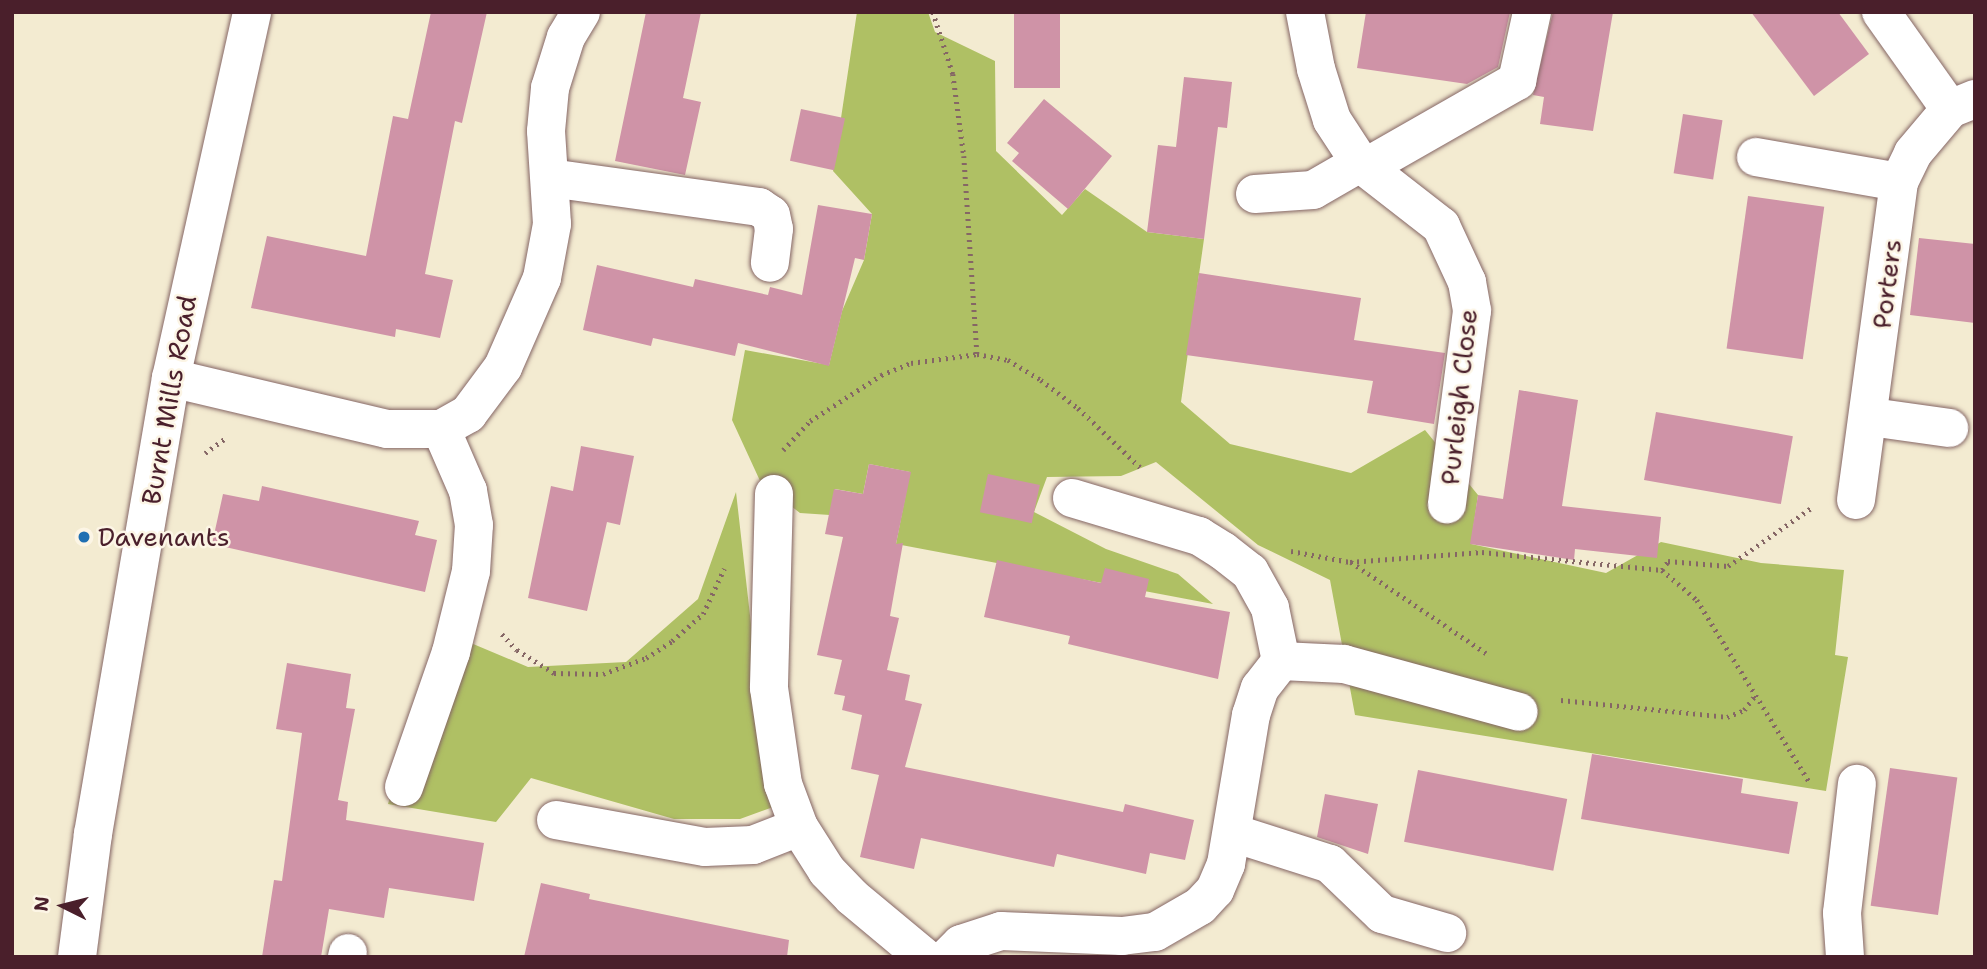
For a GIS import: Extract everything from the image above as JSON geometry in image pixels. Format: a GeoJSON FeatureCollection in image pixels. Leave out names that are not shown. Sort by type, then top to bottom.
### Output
{"type":"FeatureCollection","features":[{"type":"Feature","properties":{"kind":"street","name":"Burnt Mills Road"},"geometry":{"type":"LineString","coordinates":[[77,957],[93,834],[171,378],[252,12]]}},
{"type":"Feature","properties":{"kind":"street"},"geometry":{"type":"LineString","coordinates":[[171,378],[387,429],[441,429],[468,414],[503,367],[531,310],[548,254],[552,224],[546,131],[550,88],[566,37],[581,12]]}},
{"type":"Feature","properties":{"kind":"street","name":"Purleigh Close"},"geometry":{"type":"LineString","coordinates":[[1305,12],[1315,69],[1332,120],[1364,164],[1441,226],[1467,282],[1472,311],[1447,504]]}},
{"type":"Feature","properties":{"kind":"street"},"geometry":{"type":"LineString","coordinates":[[1255,194],[1313,190],[1517,81],[1532,12]]}},
{"type":"Feature","properties":{"kind":"street"},"geometry":{"type":"LineString","coordinates":[[1881,12],[1962,104]]}},
{"type":"Feature","properties":{"kind":"street","name":"Porters"},"geometry":{"type":"LineString","coordinates":[[1856,500],[1871,417],[1899,182],[1913,153],[1962,104]]}},
{"type":"Feature","properties":{"kind":"street"},"geometry":{"type":"LineString","coordinates":[[1756,157],[1899,182]]}},
{"type":"Feature","properties":{"kind":"street"},"geometry":{"type":"LineString","coordinates":[[550,178],[759,207],[771,215],[775,229],[770,263]]}},
{"type":"Feature","properties":{"kind":"street"},"geometry":{"type":"LineString","coordinates":[[1871,417],[1949,428]]}},
{"type":"Feature","properties":{"kind":"street"},"geometry":{"type":"LineString","coordinates":[[404,787],[451,652],[471,571],[474,525],[468,491],[441,429]]}},
{"type":"Feature","properties":{"kind":"street"},"geometry":{"type":"LineString","coordinates":[[774,494],[769,688],[783,784],[799,827],[827,871],[852,897],[924,957]]}},
{"type":"Feature","properties":{"kind":"street"},"geometry":{"type":"LineString","coordinates":[[947,957],[961,944],[1001,931],[1122,936],[1168,927],[1185,918],[1215,890],[1234,833],[1245,742],[1270,675],[1270,608],[1250,572],[1199,536],[1072,498]]}},
{"type":"Feature","properties":{"kind":"street"},"geometry":{"type":"LineString","coordinates":[[1270,675],[1343,664],[1519,712]]}},
{"type":"Feature","properties":{"kind":"street"},"geometry":{"type":"LineString","coordinates":[[1844,956],[1842,913],[1857,784]]}},
{"type":"Feature","properties":{"kind":"street"},"geometry":{"type":"LineString","coordinates":[[556,820],[705,848],[753,845],[799,827]]}},
{"type":"Feature","properties":{"kind":"street"},"geometry":{"type":"LineString","coordinates":[[1234,833],[1330,864],[1382,914],[1447,933]]}},
{"type":"Feature","properties":{"kind":"path"},"geometry":{"type":"LineString","coordinates":[[933,12],[953,74],[964,156],[977,354]]}},
{"type":"Feature","properties":{"kind":"path"},"geometry":{"type":"LineString","coordinates":[[198,462],[227,438],[234,438]]}},
{"type":"Feature","properties":{"kind":"path"},"geometry":{"type":"LineString","coordinates":[[1662,570],[1668,561],[1728,566],[1815,505]]}},
{"type":"Feature","properties":{"kind":"path"},"geometry":{"type":"LineString","coordinates":[[1350,562],[1499,661]]}},
{"type":"Feature","properties":{"kind":"path"},"geometry":{"type":"LineString","coordinates":[[1556,699],[1727,718],[1744,710],[1756,694]]}},
{"type":"Feature","properties":{"kind":"green space"},"geometry":{"type":"Polygon","coordinates":[[[857,12],[928,12],[935,32],[995,61],[996,151],[1062,215],[1085,189],[1147,232],[1204,239],[1181,402],[1230,444],[1351,473],[1425,430],[1478,495],[1471,544],[1606,573],[1661,542],[1761,563],[1844,570],[1835,655],[1848,657],[1826,791],[1355,715],[1330,580],[1258,545],[1156,462],[1121,476],[1047,477],[1034,512],[1106,549],[1178,574],[1213,604],[896,544],[910,472],[869,464],[863,494],[835,489],[830,515],[800,513],[761,483],[732,420],[745,350],[829,365],[842,311],[864,260],[872,214],[833,171],[857,12]]]}},
{"type":"Feature","properties":{"kind":"green space"},"geometry":{"type":"Polygon","coordinates":[[[736,492],[768,774],[776,806],[740,819],[674,819],[531,778],[496,822],[388,804],[440,630],[528,667],[626,662],[698,599],[736,492]]]}},
{"type":"Feature","properties":{"kind":"building"},"geometry":{"type":"Polygon","coordinates":[[[431,12],[487,12],[462,123],[455,121],[425,274],[453,280],[440,338],[396,329],[395,337],[251,308],[267,236],[366,256],[393,116],[408,119],[431,12]]]}},
{"type":"Feature","properties":{"kind":"building"},"geometry":{"type":"Polygon","coordinates":[[[646,12],[701,12],[683,98],[701,102],[685,175],[615,161],[646,12]]]}},
{"type":"Feature","properties":{"kind":"building"},"geometry":{"type":"Polygon","coordinates":[[[1014,12],[1060,12],[1060,88],[1014,88],[1014,12]]]}},
{"type":"Feature","properties":{"kind":"building"},"geometry":{"type":"Polygon","coordinates":[[[1366,12],[1510,12],[1498,67],[1467,84],[1357,68],[1366,12]]]}},
{"type":"Feature","properties":{"kind":"building"},"geometry":{"type":"Polygon","coordinates":[[[1553,12],[1613,12],[1593,131],[1540,124],[1544,97],[1533,95],[1553,12]]]}},
{"type":"Feature","properties":{"kind":"building"},"geometry":{"type":"Polygon","coordinates":[[[1751,12],[1838,12],[1869,54],[1814,96],[1751,12]]]}},
{"type":"Feature","properties":{"kind":"building"},"geometry":{"type":"Polygon","coordinates":[[[1184,77],[1232,82],[1227,128],[1218,127],[1204,239],[1147,232],[1158,145],[1176,147],[1184,77]]]}},
{"type":"Feature","properties":{"kind":"building"},"geometry":{"type":"Polygon","coordinates":[[[1044,99],[1112,156],[1068,209],[1012,161],[1019,153],[1007,143],[1044,99]]]}},
{"type":"Feature","properties":{"kind":"building"},"geometry":{"type":"Polygon","coordinates":[[[801,109],[845,118],[834,170],[790,161],[801,109]]]}},
{"type":"Feature","properties":{"kind":"building"},"geometry":{"type":"Polygon","coordinates":[[[1683,114],[1723,120],[1713,180],[1674,173],[1683,114]]]}},
{"type":"Feature","properties":{"kind":"building"},"geometry":{"type":"Polygon","coordinates":[[[1748,196],[1824,207],[1803,359],[1727,349],[1748,196]]]}},
{"type":"Feature","properties":{"kind":"building"},"geometry":{"type":"Polygon","coordinates":[[[818,205],[872,214],[864,260],[855,258],[829,366],[738,343],[735,356],[653,338],[651,346],[583,330],[597,265],[693,287],[695,279],[768,295],[770,287],[802,295],[818,205]]]}},
{"type":"Feature","properties":{"kind":"building"},"geometry":{"type":"Polygon","coordinates":[[[1919,238],[1975,244],[1975,323],[1910,315],[1919,238]]]}},
{"type":"Feature","properties":{"kind":"building"},"geometry":{"type":"Polygon","coordinates":[[[1199,273],[1361,298],[1354,340],[1445,353],[1434,424],[1367,413],[1373,381],[1186,355],[1199,273]]]}},
{"type":"Feature","properties":{"kind":"building"},"geometry":{"type":"Polygon","coordinates":[[[1519,390],[1578,400],[1562,506],[1661,517],[1657,558],[1575,549],[1574,560],[1470,544],[1478,495],[1503,499],[1519,390]]]}},
{"type":"Feature","properties":{"kind":"building"},"geometry":{"type":"Polygon","coordinates":[[[1656,412],[1793,436],[1781,504],[1644,480],[1656,412]]]}},
{"type":"Feature","properties":{"kind":"building"},"geometry":{"type":"Polygon","coordinates":[[[581,446],[634,456],[620,525],[607,522],[587,611],[528,598],[551,486],[573,491],[581,446]]]}},
{"type":"Feature","properties":{"kind":"building"},"geometry":{"type":"Polygon","coordinates":[[[869,464],[911,472],[896,544],[903,543],[890,616],[899,618],[887,670],[910,675],[905,700],[922,704],[905,767],[1123,812],[1125,804],[1194,820],[1185,860],[1150,853],[1146,874],[1057,854],[1054,867],[921,838],[914,869],[860,857],[879,775],[851,769],[862,715],[842,710],[845,696],[834,694],[842,660],[817,655],[843,537],[825,534],[834,489],[863,494],[869,464]]]}},
{"type":"Feature","properties":{"kind":"building"},"geometry":{"type":"Polygon","coordinates":[[[988,474],[1040,485],[1032,523],[980,512],[988,474]]]}},
{"type":"Feature","properties":{"kind":"building"},"geometry":{"type":"Polygon","coordinates":[[[262,486],[419,521],[415,535],[437,540],[425,592],[212,544],[223,494],[259,501],[262,486]]]}},
{"type":"Feature","properties":{"kind":"building"},"geometry":{"type":"Polygon","coordinates":[[[997,560],[1101,583],[1105,568],[1149,579],[1145,597],[1230,612],[1218,679],[1068,644],[1070,636],[984,617],[997,560]]]}},
{"type":"Feature","properties":{"kind":"building"},"geometry":{"type":"Polygon","coordinates":[[[287,663],[351,674],[346,708],[355,709],[338,800],[348,802],[346,820],[484,843],[474,901],[389,888],[384,918],[329,909],[321,957],[262,957],[274,880],[282,881],[302,733],[276,729],[287,663]]]}},
{"type":"Feature","properties":{"kind":"building"},"geometry":{"type":"Polygon","coordinates":[[[1592,754],[1743,779],[1741,793],[1798,802],[1789,854],[1581,819],[1592,754]]]}},
{"type":"Feature","properties":{"kind":"building"},"geometry":{"type":"Polygon","coordinates":[[[1890,768],[1957,777],[1938,915],[1871,906],[1890,768]]]}},
{"type":"Feature","properties":{"kind":"building"},"geometry":{"type":"Polygon","coordinates":[[[1418,770],[1567,799],[1553,871],[1404,842],[1418,770]]]}},
{"type":"Feature","properties":{"kind":"building"},"geometry":{"type":"Polygon","coordinates":[[[1325,794],[1378,804],[1368,854],[1317,837],[1325,794]]]}},
{"type":"Feature","properties":{"kind":"building"},"geometry":{"type":"Polygon","coordinates":[[[541,883],[590,894],[589,899],[789,940],[787,957],[524,957],[541,883]]]}},
{"type":"Feature","properties":{"kind":"place","name":"Davenants"},"geometry":{"type":"Point","coordinates":[84,537]}}]}
